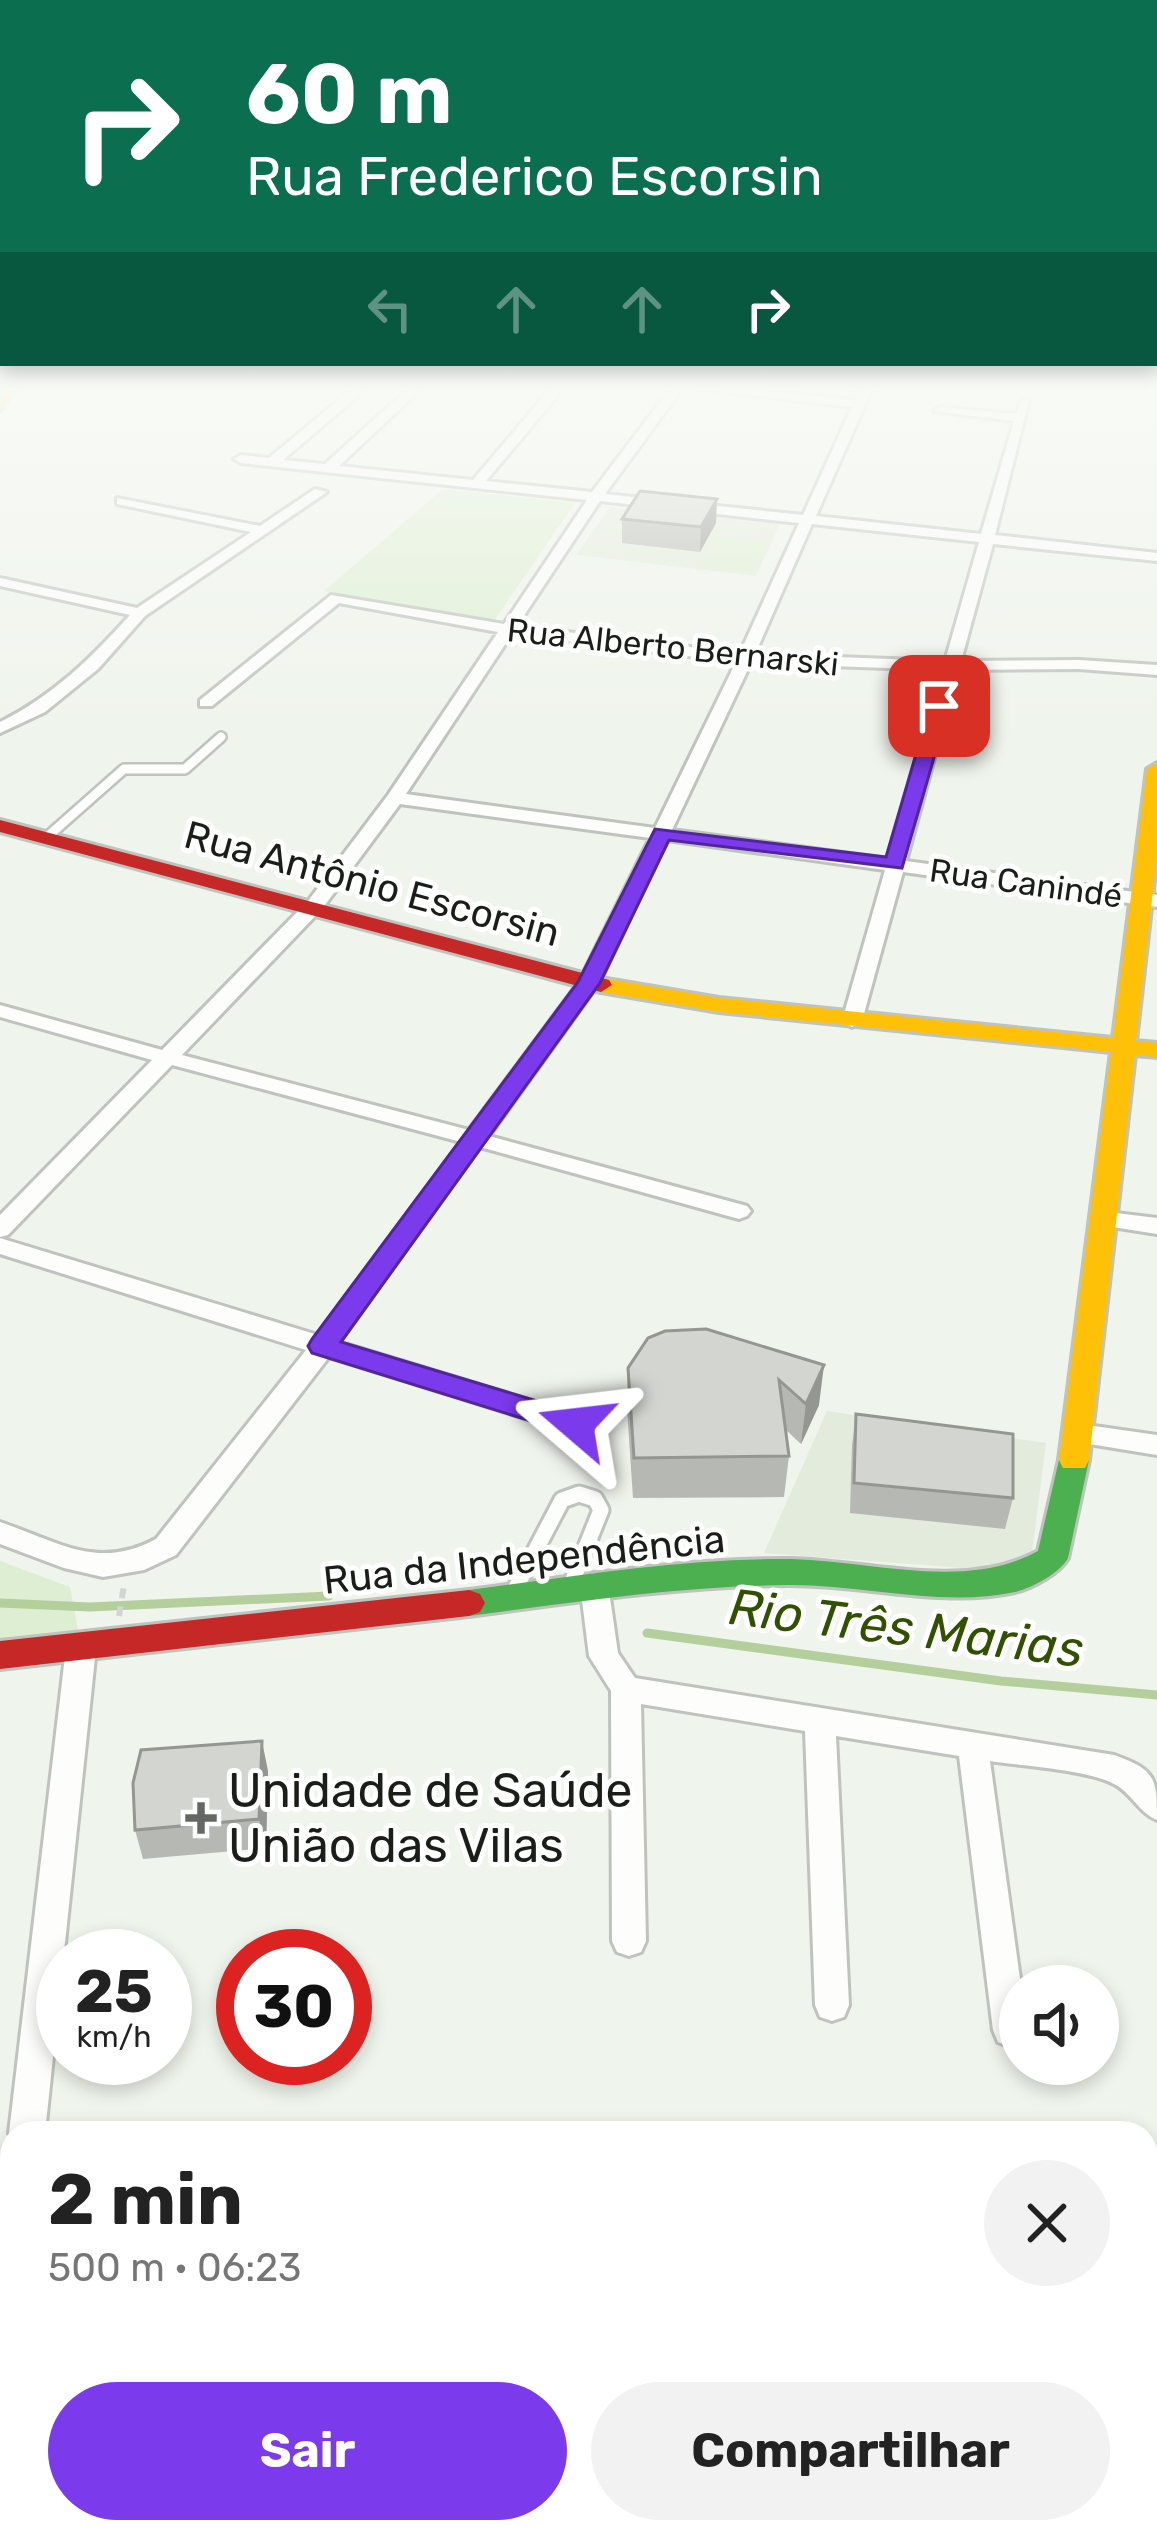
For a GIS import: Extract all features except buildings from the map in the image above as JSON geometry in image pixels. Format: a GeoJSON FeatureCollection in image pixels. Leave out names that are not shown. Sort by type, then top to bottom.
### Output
{"type":"FeatureCollection","features":[{"type":"Feature","properties":{"kind":"main road"},"geometry":{"type":"LineString","coordinates":[[1080,1434],[1108,1220],[1122,1047],[1149,900],[1157,769]]}},
{"type":"Feature","properties":{"kind":"main road","name":"Rua Antônio Escorsin"},"geometry":{"type":"LineString","coordinates":[[0,826],[589,983],[852,1021],[1157,1050]]}},
{"type":"Feature","properties":{"kind":"main road","name":"Rua da Independência"},"geometry":{"type":"LineString","coordinates":[[0,1654],[582,1586],[792,1572],[965,1584],[1016,1579],[1052,1558],[1080,1434]]}},
{"type":"Feature","properties":{"kind":"street"},"geometry":{"type":"LineString","coordinates":[[154,508],[264,531]]}},
{"type":"Feature","properties":{"kind":"street"},"geometry":{"type":"LineString","coordinates":[[0,749],[10,723],[39,709],[92,666],[140,613],[297,508]]}},
{"type":"Feature","properties":{"kind":"street"},"geometry":{"type":"LineString","coordinates":[[0,1229],[309,910],[395,798],[589,508]]}},
{"type":"Feature","properties":{"kind":"street"},"geometry":{"type":"LineString","coordinates":[[683,508],[1157,557]]}},
{"type":"Feature","properties":{"kind":"street"},"geometry":{"type":"LineString","coordinates":[[0,1532],[104,1570],[127,1568],[166,1547],[322,1346],[589,983],[814,508]]}},
{"type":"Feature","properties":{"kind":"street"},"geometry":{"type":"LineString","coordinates":[[852,1021],[998,508]]}},
{"type":"Feature","properties":{"kind":"street"},"geometry":{"type":"LineString","coordinates":[[0,582],[140,613]]}},
{"type":"Feature","properties":{"kind":"street","name":"Rua Alberto Bernarski"},"geometry":{"type":"LineString","coordinates":[[206,703],[336,598],[505,632],[746,657],[1157,670]]}},
{"type":"Feature","properties":{"kind":"street","name":"Rua Canindé"},"geometry":{"type":"LineString","coordinates":[[395,798],[1149,900]]}},
{"type":"Feature","properties":{"kind":"street"},"geometry":{"type":"LineString","coordinates":[[0,1011],[739,1211]]}},
{"type":"Feature","properties":{"kind":"street"},"geometry":{"type":"LineString","coordinates":[[1108,1220],[1157,1226]]}},
{"type":"Feature","properties":{"kind":"street"},"geometry":{"type":"LineString","coordinates":[[0,1246],[576,1424]]}},
{"type":"Feature","properties":{"kind":"street"},"geometry":{"type":"LineString","coordinates":[[1080,1434],[1157,1444]]}},
{"type":"Feature","properties":{"kind":"street"},"geometry":{"type":"LineString","coordinates":[[582,1586],[604,1656],[626,1689],[629,1941]]}},
{"type":"Feature","properties":{"kind":"street"},"geometry":{"type":"LineString","coordinates":[[28,2121],[81,1648]]}},
{"type":"Feature","properties":{"kind":"street"},"geometry":{"type":"LineString","coordinates":[[626,1689],[1114,1768],[1141,1784],[1157,1806]]}},
{"type":"Feature","properties":{"kind":"street"},"geometry":{"type":"LineString","coordinates":[[820,1724],[832,2005]]}},
{"type":"Feature","properties":{"kind":"street"},"geometry":{"type":"LineString","coordinates":[[974,1746],[1002,1965]]}},
{"type":"Feature","properties":{"kind":"lane"},"geometry":{"type":"LineString","coordinates":[[47,837],[124,769],[185,769],[221,737]]}},
{"type":"Feature","properties":{"kind":"lane"},"geometry":{"type":"LineString","coordinates":[[512,1596],[562,1500],[579,1494],[595,1498],[601,1510],[582,1586]]}},
{"type":"Feature","properties":{"kind":"path"},"geometry":{"type":"LineString","coordinates":[[119,1618],[124,1589]]}},
{"type":"Feature","properties":{"kind":"shaded area"},"geometry":{"type":"Polygon","coordinates":[[[610,508],[780,524],[756,576],[576,555],[610,508]]]}},
{"type":"Feature","properties":{"kind":"shaded area"},"geometry":{"type":"Polygon","coordinates":[[[827,1411],[1046,1443],[1032,1553],[1004,1571],[764,1553],[827,1411]]]}},
{"type":"Feature","properties":{"kind":"green space"},"geometry":{"type":"Polygon","coordinates":[[[421,508],[572,508],[494,621],[324,591],[421,508]]]}},
{"type":"Feature","properties":{"kind":"green space"},"geometry":{"type":"Polygon","coordinates":[[[712,537],[767,542],[754,573],[697,567],[712,537]]]}},
{"type":"Feature","properties":{"kind":"green space"},"geometry":{"type":"Polygon","coordinates":[[[0,1561],[70,1587],[80,1641],[0,1647],[0,1561]]]}},
{"type":"Feature","properties":{"kind":"waterway","name":"Rio Três Marias"},"geometry":{"type":"LineString","coordinates":[[0,1603],[90,1607],[329,1596]]}},
{"type":"Feature","properties":{"kind":"waterway","name":"Rio Três Marias"},"geometry":{"type":"LineString","coordinates":[[647,1633],[1001,1681],[1157,1695]]}},
{"type":"Feature","properties":{"kind":"traffic: fast"},"geometry":{"type":"LineString","coordinates":[[469,1603],[671,1577],[792,1572],[965,1584],[1015,1579],[1052,1558],[1074,1460]]}},
{"type":"Feature","properties":{"kind":"traffic: slow"},"geometry":{"type":"LineString","coordinates":[[1074,1460],[1157,769]]}},
{"type":"Feature","properties":{"kind":"traffic: slow"},"geometry":{"type":"LineString","coordinates":[[601,985],[719,1005],[1157,1050]]}},
{"type":"Feature","properties":{"kind":"traffic: jam"},"geometry":{"type":"LineString","coordinates":[[0,826],[601,985]]}},
{"type":"Feature","properties":{"kind":"traffic: jam"},"geometry":{"type":"LineString","coordinates":[[0,1655],[469,1603]]}},
{"type":"Feature","properties":{"kind":"place","name":"Unidade de Saúde União das Vilas"},"geometry":{"type":"Point","coordinates":[201,1818]}},
{"type":"Feature","properties":{"kind":"route"},"geometry":{"type":"LineString","coordinates":[[576,1424],[322,1346],[589,983],[662,833],[894,864],[939,706]]}}]}
